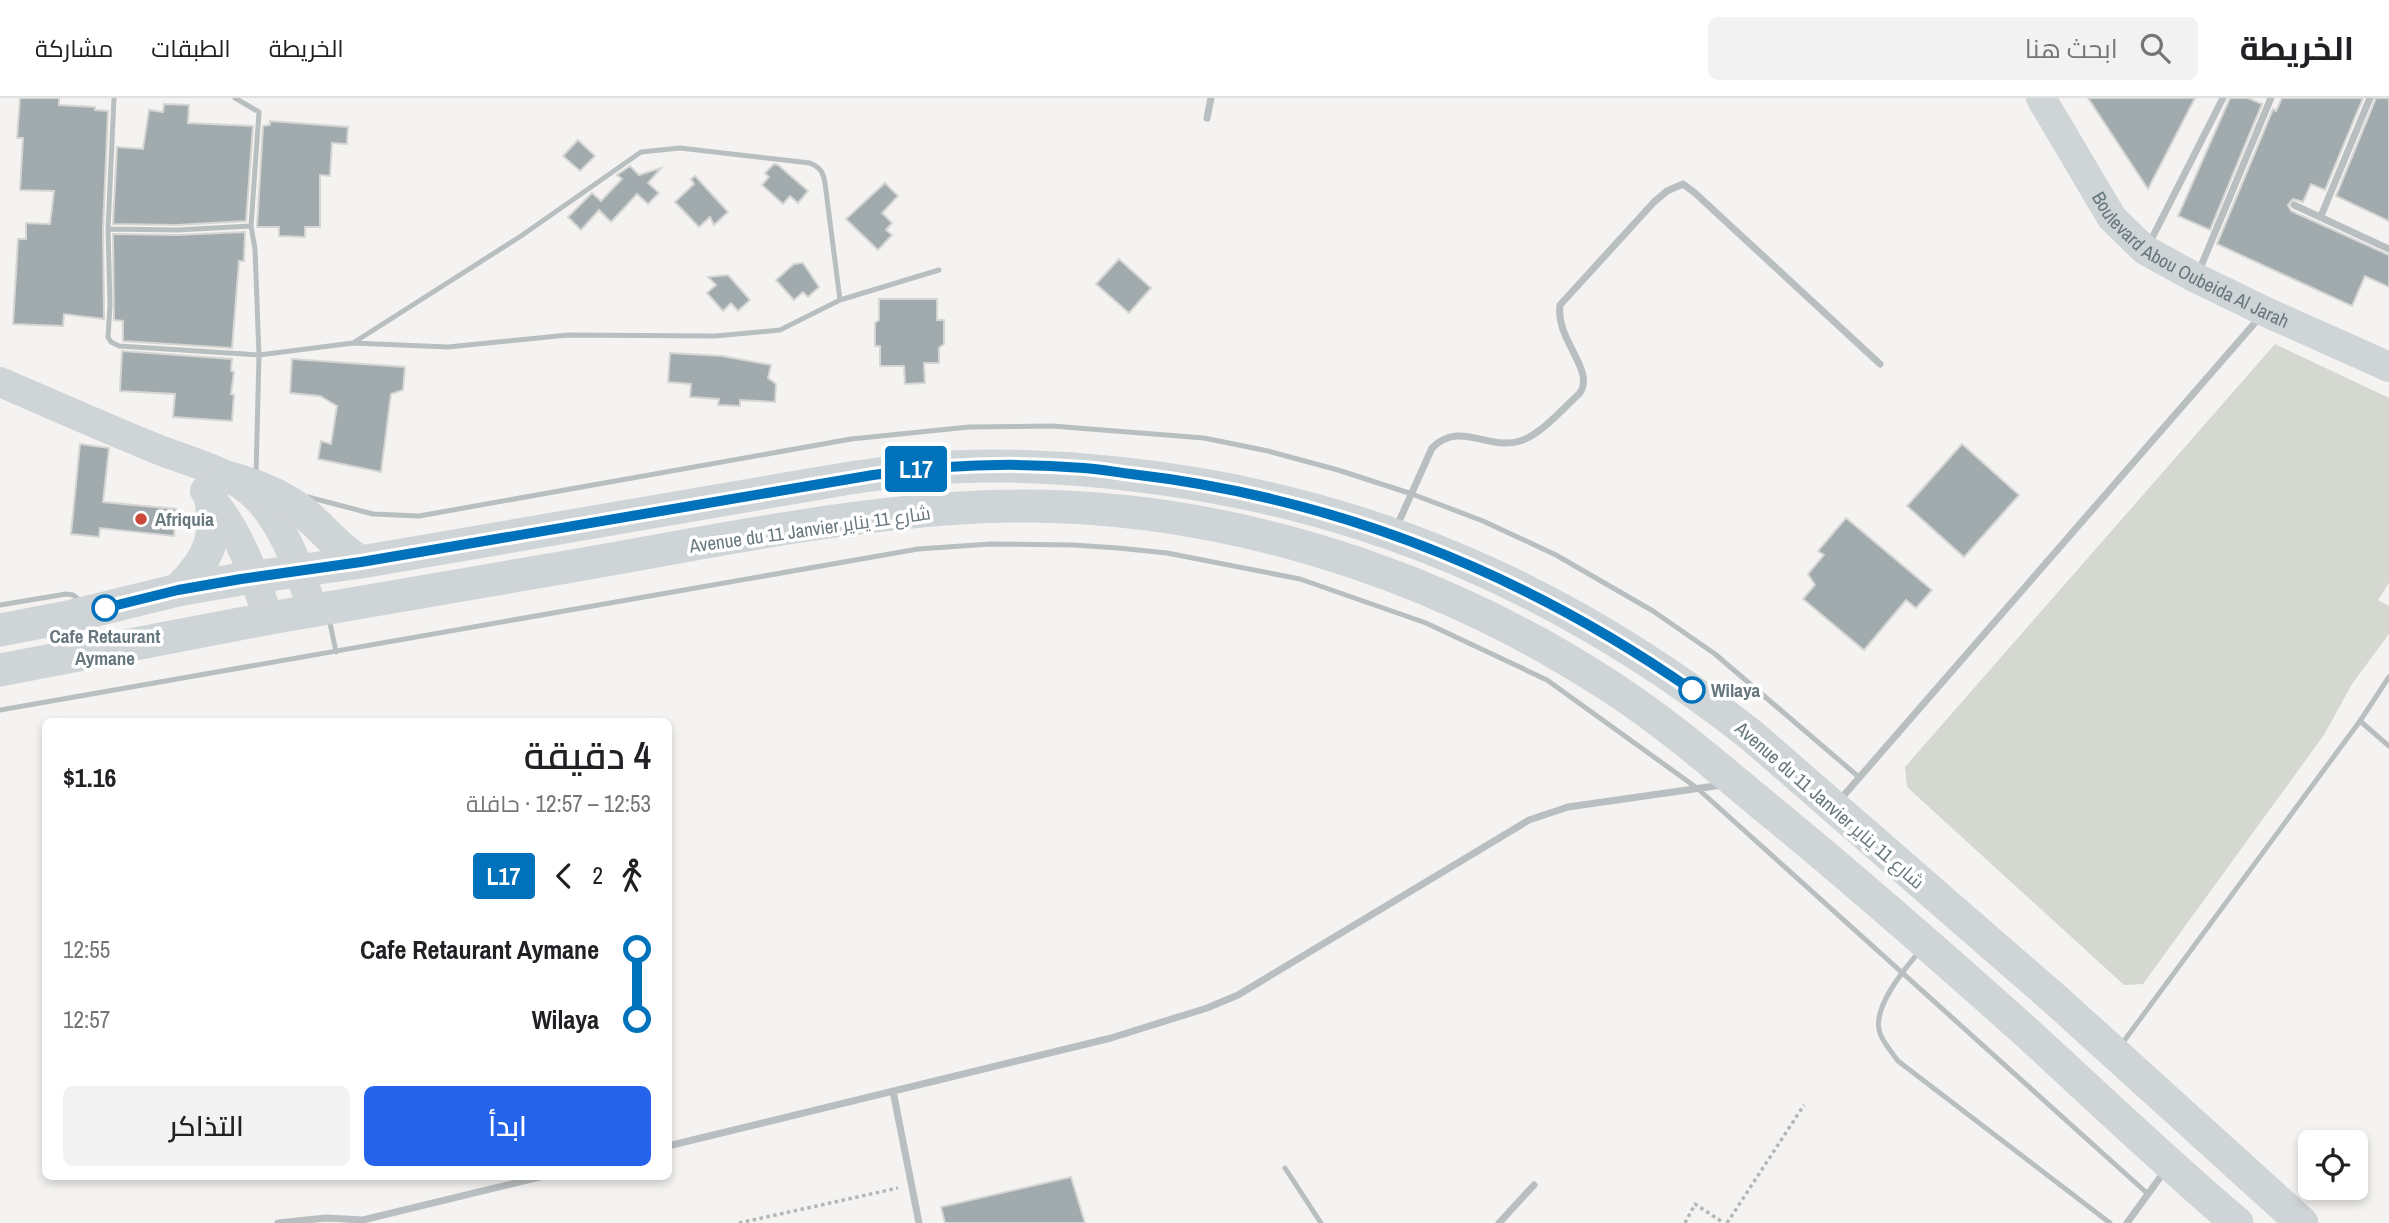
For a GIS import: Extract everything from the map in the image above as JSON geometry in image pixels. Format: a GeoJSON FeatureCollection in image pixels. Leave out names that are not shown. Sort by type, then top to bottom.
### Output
{"type":"FeatureCollection","features":[{"type":"Feature","properties":{"kind":"main road","name":"Boulevard Abou Oubeida Al Jarah"},"geometry":{"type":"LineString","coordinates":[[2046,100],[2112,218],[2145,250],[2266,312],[2388,363]]}},
{"type":"Feature","properties":{"kind":"main road"},"geometry":{"type":"LineString","coordinates":[[0,382],[162,451],[243,480],[303,512],[343,550],[361,562]]}},
{"type":"Feature","properties":{"kind":"main road","name":"Avenue du 11 Janvier شارع 11 يناير"},"geometry":{"type":"LineString","coordinates":[[0,629],[92,611],[178,590],[256,576],[361,562],[850,478],[918,469],[1003,465],[1086,468],[1192,482],[1275,499],[1394,534],[1501,578],[1610,636],[1707,700],[1751,735],[2115,1054],[2302,1223]]}},
{"type":"Feature","properties":{"kind":"main road"},"geometry":{"type":"LineString","coordinates":[[243,480],[280,530],[320,610]]}},
{"type":"Feature","properties":{"kind":"main road"},"geometry":{"type":"LineString","coordinates":[[243,480],[231,526],[256,576],[268,619]]}},
{"type":"Feature","properties":{"kind":"main road"},"geometry":{"type":"LineString","coordinates":[[178,590],[200,564],[211,543],[214,519],[243,480]]}},
{"type":"Feature","properties":{"kind":"main road","name":"Avenue du 11 Janvier شارع 11 يناير"},"geometry":{"type":"LineString","coordinates":[[0,670],[268,619],[880,515],[962,508],[1040,506],[1154,516],[1262,536],[1335,556],[1407,581],[1475,611],[1547,648],[1616,690],[1688,742],[1926,943],[2169,1166],[2237,1223]]}},
{"type":"Feature","properties":{"kind":"street"},"geometry":{"type":"LineString","coordinates":[[1207,118],[1211,98]]}},
{"type":"Feature","properties":{"kind":"street"},"geometry":{"type":"LineString","coordinates":[[2145,250],[2222,98]]}},
{"type":"Feature","properties":{"kind":"street"},"geometry":{"type":"LineString","coordinates":[[2196,278],[2270,98]]}},
{"type":"Feature","properties":{"kind":"street"},"geometry":{"type":"LineString","coordinates":[[2321,216],[2370,98]]}},
{"type":"Feature","properties":{"kind":"street"},"geometry":{"type":"LineString","coordinates":[[1394,534],[1432,448],[1444,439],[1464,435],[1499,443],[1523,440],[1537,431],[1584,388],[1584,375],[1562,331],[1558,317],[1560,305],[1654,202],[1667,191],[1683,184],[1695,192],[1880,365]]}},
{"type":"Feature","properties":{"kind":"street"},"geometry":{"type":"LineString","coordinates":[[2294,205],[2389,249]]}},
{"type":"Feature","properties":{"kind":"street"},"geometry":{"type":"LineString","coordinates":[[1833,807],[2266,312]]}},
{"type":"Feature","properties":{"kind":"street"},"geometry":{"type":"LineString","coordinates":[[672,1145],[1111,1038],[1207,1008],[1238,995],[1529,820],[1568,807],[1738,783]]}},
{"type":"Feature","properties":{"kind":"street"},"geometry":{"type":"LineString","coordinates":[[893,1091],[919,1223]]}},
{"type":"Feature","properties":{"kind":"street"},"geometry":{"type":"LineString","coordinates":[[2127,1223],[2169,1166]]}},
{"type":"Feature","properties":{"kind":"street"},"geometry":{"type":"LineString","coordinates":[[278,1223],[326,1218],[361,1222],[528,1180]]}},
{"type":"Feature","properties":{"kind":"street"},"geometry":{"type":"LineString","coordinates":[[1499,1223],[1534,1185]]}},
{"type":"Feature","properties":{"kind":"lane"},"geometry":{"type":"LineString","coordinates":[[114,98],[108,229],[108,337],[118,346],[259,355],[353,343],[448,347],[568,335],[715,336],[780,330],[840,300],[939,270]]}},
{"type":"Feature","properties":{"kind":"lane"},"geometry":{"type":"LineString","coordinates":[[235,98],[259,112],[251,226],[256,249],[259,355],[243,480]]}},
{"type":"Feature","properties":{"kind":"lane"},"geometry":{"type":"LineString","coordinates":[[353,343],[521,236],[628,160],[650,150],[680,148],[810,163],[819,167],[825,183],[840,300]]}},
{"type":"Feature","properties":{"kind":"lane"},"geometry":{"type":"LineString","coordinates":[[108,229],[177,230],[251,226]]}},
{"type":"Feature","properties":{"kind":"lane"},"geometry":{"type":"LineString","coordinates":[[303,494],[314,500],[373,514],[437,514],[851,439],[969,427],[1052,426],[1204,438],[1268,451],[1412,494],[1483,521],[1556,555],[1653,611],[1715,654],[1860,778]]}},
{"type":"Feature","properties":{"kind":"lane"},"geometry":{"type":"LineString","coordinates":[[0,710],[918,549],[991,544],[1118,548],[1167,553],[1300,579],[1426,623],[1547,680],[1698,788],[2148,1194]]}},
{"type":"Feature","properties":{"kind":"lane"},"geometry":{"type":"LineString","coordinates":[[0,605],[66,594],[78,598],[92,611]]}},
{"type":"Feature","properties":{"kind":"lane"},"geometry":{"type":"LineString","coordinates":[[320,610],[336,652]]}},
{"type":"Feature","properties":{"kind":"lane"},"geometry":{"type":"LineString","coordinates":[[2115,1054],[2360,721],[2389,677]]}},
{"type":"Feature","properties":{"kind":"lane"},"geometry":{"type":"LineString","coordinates":[[2360,721],[2389,746]]}},
{"type":"Feature","properties":{"kind":"lane"},"geometry":{"type":"LineString","coordinates":[[1926,943],[1902,972],[1879,1014],[1879,1031],[1898,1061],[2110,1223]]}},
{"type":"Feature","properties":{"kind":"lane"},"geometry":{"type":"LineString","coordinates":[[1285,1168],[1321,1223]]}},
{"type":"Feature","properties":{"kind":"path"},"geometry":{"type":"LineString","coordinates":[[1685,1223],[1695,1204],[1726,1223],[1804,1105]]}},
{"type":"Feature","properties":{"kind":"path"},"geometry":{"type":"LineString","coordinates":[[739,1223],[911,1185]]}},
{"type":"Feature","properties":{"kind":"shaded area"},"geometry":{"type":"Polygon","coordinates":[[[2275,344],[2389,398],[2389,583],[2378,600],[2389,606],[2389,634],[2352,684],[2324,735],[2143,984],[2124,985],[1907,787],[1905,767],[2275,344]]]}},
{"type":"Feature","properties":{"kind":"building"},"geometry":{"type":"Polygon","coordinates":[[[20,98],[59,98],[59,105],[95,107],[95,110],[108,111],[103,229],[104,319],[64,314],[63,326],[13,324],[18,239],[26,239],[26,223],[50,224],[54,191],[20,190],[23,138],[17,138],[20,98]]]}},
{"type":"Feature","properties":{"kind":"building"},"geometry":{"type":"Polygon","coordinates":[[[2088,98],[2195,98],[2148,189],[2088,98]]]}},
{"type":"Feature","properties":{"kind":"building"},"geometry":{"type":"Polygon","coordinates":[[[2230,98],[2248,98],[2262,104],[2210,230],[2178,216],[2230,98]]]}},
{"type":"Feature","properties":{"kind":"building"},"geometry":{"type":"Polygon","coordinates":[[[2282,98],[2363,98],[2325,190],[2311,184],[2303,202],[2293,199],[2288,205],[2291,211],[2389,255],[2389,287],[2365,276],[2352,306],[2217,244],[2273,109],[2276,111],[2282,98]]]}},
{"type":"Feature","properties":{"kind":"building"},"geometry":{"type":"Polygon","coordinates":[[[2376,98],[2389,98],[2389,221],[2336,196],[2376,98]]]}},
{"type":"Feature","properties":{"kind":"building"},"geometry":{"type":"Polygon","coordinates":[[[164,104],[189,105],[188,123],[253,126],[246,221],[177,225],[113,224],[117,147],[143,149],[149,110],[163,112],[164,104]]]}},
{"type":"Feature","properties":{"kind":"building"},"geometry":{"type":"Polygon","coordinates":[[[270,121],[348,127],[347,144],[332,143],[330,176],[320,175],[320,227],[305,227],[305,237],[279,236],[279,227],[257,227],[263,126],[270,125],[270,121]]]}},
{"type":"Feature","properties":{"kind":"building"},"geometry":{"type":"Polygon","coordinates":[[[578,140],[595,156],[580,171],[563,156],[578,140]]]}},
{"type":"Feature","properties":{"kind":"building"},"geometry":{"type":"Polygon","coordinates":[[[774,164],[808,191],[798,203],[790,196],[783,204],[762,185],[769,177],[765,173],[774,164]]]}},
{"type":"Feature","properties":{"kind":"building"},"geometry":{"type":"Polygon","coordinates":[[[630,166],[639,175],[661,168],[648,183],[659,193],[648,204],[637,194],[611,222],[599,210],[581,230],[568,217],[592,193],[601,201],[622,179],[617,175],[630,166]]]}},
{"type":"Feature","properties":{"kind":"building"},"geometry":{"type":"Polygon","coordinates":[[[695,176],[728,212],[714,225],[710,217],[699,227],[675,202],[694,184],[691,179],[695,176]]]}},
{"type":"Feature","properties":{"kind":"building"},"geometry":{"type":"Polygon","coordinates":[[[885,183],[898,196],[882,213],[892,223],[886,230],[892,235],[878,250],[846,219],[885,183]]]}},
{"type":"Feature","properties":{"kind":"building"},"geometry":{"type":"Polygon","coordinates":[[[245,232],[244,261],[239,261],[232,348],[123,341],[123,321],[114,320],[113,234],[245,232]]]}},
{"type":"Feature","properties":{"kind":"building"},"geometry":{"type":"Polygon","coordinates":[[[1119,259],[1151,288],[1129,313],[1096,284],[1119,259]]]}},
{"type":"Feature","properties":{"kind":"building"},"geometry":{"type":"Polygon","coordinates":[[[803,263],[819,287],[808,297],[803,292],[794,300],[776,280],[794,264],[803,263]]]}},
{"type":"Feature","properties":{"kind":"building"},"geometry":{"type":"Polygon","coordinates":[[[728,275],[750,300],[738,311],[731,303],[723,311],[707,293],[716,285],[708,277],[728,275]]]}},
{"type":"Feature","properties":{"kind":"building"},"geometry":{"type":"Polygon","coordinates":[[[879,299],[937,299],[937,320],[944,320],[944,344],[939,348],[939,363],[924,363],[925,383],[905,384],[904,366],[880,366],[880,346],[875,346],[879,299]]]}},
{"type":"Feature","properties":{"kind":"building"},"geometry":{"type":"Polygon","coordinates":[[[122,351],[232,359],[232,421],[173,417],[175,394],[120,391],[122,351]]]}},
{"type":"Feature","properties":{"kind":"building"},"geometry":{"type":"Polygon","coordinates":[[[670,353],[722,356],[771,365],[768,378],[776,384],[775,402],[740,400],[740,406],[718,405],[719,399],[690,397],[691,384],[668,382],[670,353]]]}},
{"type":"Feature","properties":{"kind":"building"},"geometry":{"type":"Polygon","coordinates":[[[292,359],[405,367],[403,390],[391,394],[381,472],[318,459],[321,441],[331,444],[337,406],[320,396],[290,393],[292,359]]]}},
{"type":"Feature","properties":{"kind":"building"},"geometry":{"type":"Polygon","coordinates":[[[80,444],[109,448],[103,502],[176,509],[174,536],[100,528],[99,537],[71,534],[80,444]]]}},
{"type":"Feature","properties":{"kind":"building"},"geometry":{"type":"Polygon","coordinates":[[[1962,444],[2019,495],[1964,557],[1907,506],[1962,444]]]}},
{"type":"Feature","properties":{"kind":"building"},"geometry":{"type":"Polygon","coordinates":[[[1846,518],[1932,590],[1916,608],[1906,600],[1864,650],[1803,599],[1815,585],[1808,574],[1824,555],[1818,551],[1846,518]]]}},
{"type":"Feature","properties":{"kind":"building"},"geometry":{"type":"Polygon","coordinates":[[[1071,1177],[1085,1223],[945,1223],[941,1207],[1071,1177]]]}},
{"type":"Feature","properties":{"kind":"bus line","name":"L17"},"geometry":{"type":"LineString","coordinates":[[105,608],[178,590],[241,579],[361,562],[873,475],[918,469],[984,466],[1067,467],[1235,490],[1318,510],[1394,534],[1443,552],[1525,589],[1610,636],[1692,690]]}},
{"type":"Feature","properties":{"kind":"place","name":"Afriquia"},"geometry":{"type":"Point","coordinates":[141,519]}},
{"type":"Feature","properties":{"kind":"place","name":"Cafe Retaurant Aymane"},"geometry":{"type":"Point","coordinates":[105,608]}},
{"type":"Feature","properties":{"kind":"place","name":"Wilaya"},"geometry":{"type":"Point","coordinates":[1692,690]}}]}
